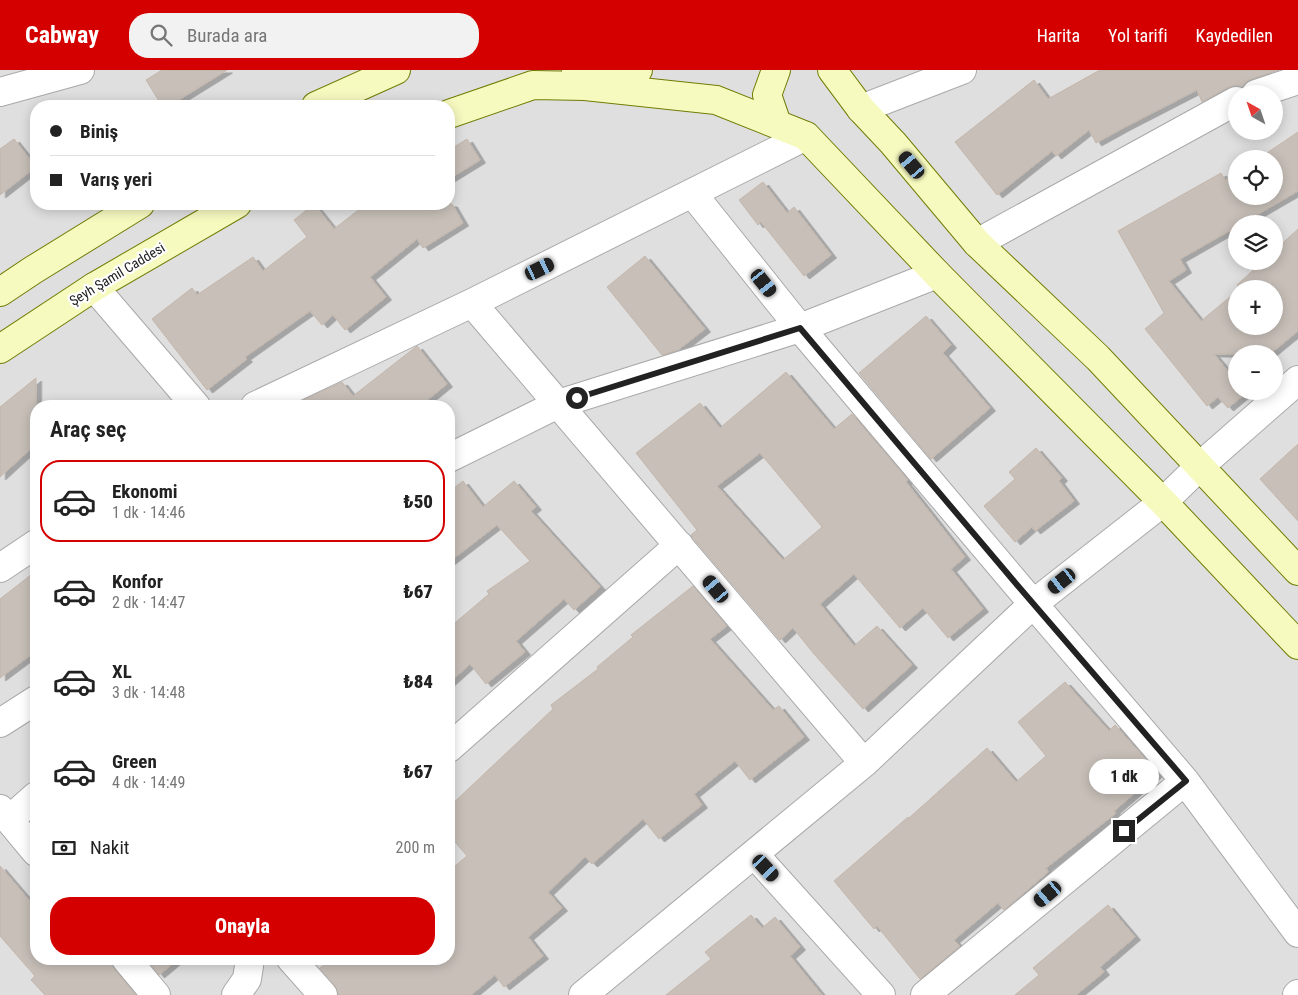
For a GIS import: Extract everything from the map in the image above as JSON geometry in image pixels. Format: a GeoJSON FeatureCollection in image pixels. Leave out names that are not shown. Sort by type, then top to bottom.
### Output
{"type":"FeatureCollection","features":[{"type":"Feature","properties":{"kind":"main road"},"geometry":{"type":"LineString","coordinates":[[329,100],[396,70]]}},
{"type":"Feature","properties":{"kind":"main road"},"geometry":{"type":"LineString","coordinates":[[455,112],[533,85],[638,70]]}},
{"type":"Feature","properties":{"kind":"main road"},"geometry":{"type":"LineString","coordinates":[[776,70],[767,95],[777,124]]}},
{"type":"Feature","properties":{"kind":"main road"},"geometry":{"type":"LineString","coordinates":[[832,70],[862,109],[977,243],[1098,358],[1298,571]]}},
{"type":"Feature","properties":{"kind":"main road"},"geometry":{"type":"LineString","coordinates":[[857,70],[862,109]]}},
{"type":"Feature","properties":{"kind":"main road"},"geometry":{"type":"LineString","coordinates":[[580,78],[716,100],[806,136],[937,274],[1163,502],[1298,645]]}},
{"type":"Feature","properties":{"kind":"main road"},"geometry":{"type":"LineString","coordinates":[[0,292],[40,265],[130,210]]}},
{"type":"Feature","properties":{"kind":"main road","name":"Şeyh Şamil Caddesi"},"geometry":{"type":"LineString","coordinates":[[0,349],[94,287],[227,210]]}},
{"type":"Feature","properties":{"kind":"street"},"geometry":{"type":"LineString","coordinates":[[0,92],[80,70]]}},
{"type":"Feature","properties":{"kind":"street"},"geometry":{"type":"LineString","coordinates":[[862,109],[962,70]]}},
{"type":"Feature","properties":{"kind":"street"},"geometry":{"type":"LineString","coordinates":[[1283,85],[1298,80]]}},
{"type":"Feature","properties":{"kind":"street"},"geometry":{"type":"LineString","coordinates":[[977,243],[1228,105]]}},
{"type":"Feature","properties":{"kind":"street"},"geometry":{"type":"LineString","coordinates":[[268,400],[472,302],[806,136]]}},
{"type":"Feature","properties":{"kind":"street"},"geometry":{"type":"LineString","coordinates":[[692,193],[800,328],[1033,604],[1186,781],[1298,932]]}},
{"type":"Feature","properties":{"kind":"street"},"geometry":{"type":"LineString","coordinates":[[455,455],[558,404],[800,328],[937,274]]}},
{"type":"Feature","properties":{"kind":"street"},"geometry":{"type":"LineString","coordinates":[[94,287],[191,400]]}},
{"type":"Feature","properties":{"kind":"street"},"geometry":{"type":"LineString","coordinates":[[472,302],[864,763]]}},
{"type":"Feature","properties":{"kind":"street"},"geometry":{"type":"LineString","coordinates":[[583,995],[755,855],[864,763],[1033,604],[1163,502],[1199,467],[1298,380]]}},
{"type":"Feature","properties":{"kind":"street"},"geometry":{"type":"LineString","coordinates":[[455,743],[679,545]]}},
{"type":"Feature","properties":{"kind":"street"},"geometry":{"type":"LineString","coordinates":[[0,568],[30,548]]}},
{"type":"Feature","properties":{"kind":"street"},"geometry":{"type":"LineString","coordinates":[[0,723],[30,704]]}},
{"type":"Feature","properties":{"kind":"street"},"geometry":{"type":"LineString","coordinates":[[925,995],[1186,781]]}},
{"type":"Feature","properties":{"kind":"street"},"geometry":{"type":"LineString","coordinates":[[30,799],[5,814],[30,845]]}},
{"type":"Feature","properties":{"kind":"street"},"geometry":{"type":"LineString","coordinates":[[755,855],[881,995]]}},
{"type":"Feature","properties":{"kind":"street"},"geometry":{"type":"LineString","coordinates":[[131,965],[156,995]]}},
{"type":"Feature","properties":{"kind":"street"},"geometry":{"type":"LineString","coordinates":[[236,995],[247,980],[249,965]]}},
{"type":"Feature","properties":{"kind":"street"},"geometry":{"type":"LineString","coordinates":[[296,965],[323,995]]}},
{"type":"Feature","properties":{"kind":"shaded area"},"geometry":{"type":"Polygon","coordinates":[[[0,70],[1298,70],[1298,995],[0,995],[0,70]]]}},
{"type":"Feature","properties":{"kind":"building"},"geometry":{"type":"Polygon","coordinates":[[[162,70],[227,70],[179,100],[158,100],[146,80],[162,70]]]}},
{"type":"Feature","properties":{"kind":"building"},"geometry":{"type":"Polygon","coordinates":[[[1100,70],[1279,70],[1251,79],[1244,85],[1228,85],[1228,87],[1202,102],[1197,90],[1096,143],[1089,130],[1056,156],[1052,151],[997,195],[955,142],[1034,80],[1048,99],[1100,70]]]}},
{"type":"Feature","properties":{"kind":"building"},"geometry":{"type":"Polygon","coordinates":[[[1298,132],[1298,191],[1283,200],[1283,150],[1271,150],[1298,132]]]}},
{"type":"Feature","properties":{"kind":"building"},"geometry":{"type":"Polygon","coordinates":[[[14,139],[30,159],[30,172],[0,195],[0,149],[14,139]]]}},
{"type":"Feature","properties":{"kind":"building"},"geometry":{"type":"Polygon","coordinates":[[[467,139],[480,160],[455,175],[455,146],[467,139]]]}},
{"type":"Feature","properties":{"kind":"building"},"geometry":{"type":"Polygon","coordinates":[[[1221,173],[1225,180],[1228,178],[1228,205],[1274,205],[1257,215],[1228,215],[1228,232],[1180,259],[1186,270],[1169,281],[1201,321],[1228,299],[1228,335],[1283,335],[1283,280],[1242,280],[1253,270],[1283,270],[1283,243],[1298,229],[1298,331],[1281,345],[1228,345],[1228,354],[1214,354],[1228,371],[1228,400],[1238,400],[1228,408],[1218,397],[1207,406],[1145,329],[1164,313],[1118,231],[1221,173]]]}},
{"type":"Feature","properties":{"kind":"building"},"geometry":{"type":"Polygon","coordinates":[[[763,182],[787,213],[794,207],[831,255],[804,276],[761,222],[758,225],[739,200],[763,182]]]}},
{"type":"Feature","properties":{"kind":"building"},"geometry":{"type":"Polygon","coordinates":[[[455,209],[463,223],[423,248],[417,239],[370,277],[386,297],[345,330],[333,315],[322,325],[310,311],[245,357],[247,359],[207,390],[152,319],[192,288],[197,295],[253,257],[263,271],[307,237],[294,220],[306,210],[319,210],[334,229],[358,210],[455,209]]]}},
{"type":"Feature","properties":{"kind":"building"},"geometry":{"type":"Polygon","coordinates":[[[645,256],[705,329],[678,350],[662,355],[607,287],[645,256]]]}},
{"type":"Feature","properties":{"kind":"building"},"geometry":{"type":"Polygon","coordinates":[[[926,316],[951,345],[943,353],[990,408],[931,459],[859,373],[926,316]]]}},
{"type":"Feature","properties":{"kind":"building"},"geometry":{"type":"Polygon","coordinates":[[[417,346],[447,384],[427,400],[304,400],[342,382],[353,396],[417,346]]]}},
{"type":"Feature","properties":{"kind":"building"},"geometry":{"type":"Polygon","coordinates":[[[786,372],[834,429],[852,414],[908,480],[906,482],[965,557],[951,569],[983,609],[948,638],[923,608],[900,628],[854,574],[820,604],[854,646],[877,626],[912,665],[863,709],[793,628],[780,640],[692,537],[691,535],[697,530],[636,453],[700,403],[720,428],[786,372]],[[760,453],[717,486],[783,560],[822,527],[760,453]]]}},
{"type":"Feature","properties":{"kind":"building"},"geometry":{"type":"Polygon","coordinates":[[[36,378],[36,400],[30,400],[30,450],[0,477],[0,407],[36,378]]]}},
{"type":"Feature","properties":{"kind":"building"},"geometry":{"type":"Polygon","coordinates":[[[1298,444],[1298,521],[1260,479],[1298,444]]]}},
{"type":"Feature","properties":{"kind":"building"},"geometry":{"type":"Polygon","coordinates":[[[1036,448],[1062,478],[1059,481],[1074,501],[1035,531],[1032,527],[1015,542],[984,506],[1015,479],[1009,472],[1036,448]]]}},
{"type":"Feature","properties":{"kind":"building"},"geometry":{"type":"Polygon","coordinates":[[[463,481],[483,507],[514,481],[536,507],[531,511],[600,587],[574,610],[564,599],[516,641],[525,652],[486,684],[470,664],[455,678],[455,623],[489,594],[487,591],[530,561],[497,525],[455,557],[455,487],[463,481]]]}},
{"type":"Feature","properties":{"kind":"building"},"geometry":{"type":"Polygon","coordinates":[[[30,576],[30,656],[0,678],[0,599],[30,576]]]}},
{"type":"Feature","properties":{"kind":"building"},"geometry":{"type":"Polygon","coordinates":[[[693,586],[727,626],[710,639],[773,710],[779,706],[804,737],[750,780],[735,761],[694,794],[702,805],[659,839],[643,819],[592,864],[585,857],[548,892],[562,908],[528,937],[543,956],[504,987],[495,975],[471,995],[338,995],[335,985],[320,968],[324,965],[455,965],[455,866],[467,856],[455,842],[455,801],[553,709],[551,705],[598,669],[597,667],[633,637],[631,635],[693,586]]]}},
{"type":"Feature","properties":{"kind":"building"},"geometry":{"type":"Polygon","coordinates":[[[1065,682],[1109,731],[1115,725],[1158,773],[1114,811],[1116,813],[1046,868],[1048,872],[1004,910],[998,903],[954,940],[960,946],[920,979],[877,926],[874,929],[834,881],[909,818],[987,748],[1016,782],[1046,756],[1018,722],[1065,682]]]}},
{"type":"Feature","properties":{"kind":"building"},"geometry":{"type":"Polygon","coordinates":[[[0,866],[30,901],[30,965],[113,965],[136,995],[45,995],[31,980],[35,976],[0,936],[0,866]]]}},
{"type":"Feature","properties":{"kind":"building"},"geometry":{"type":"Polygon","coordinates":[[[1108,905],[1135,937],[1100,967],[1104,972],[1076,995],[1015,995],[1039,975],[1033,968],[1108,905]]]}},
{"type":"Feature","properties":{"kind":"building"},"geometry":{"type":"Polygon","coordinates":[[[751,915],[762,928],[775,917],[800,947],[790,956],[822,995],[666,995],[711,959],[705,952],[751,915]]]}},
{"type":"Feature","properties":{"kind":"building"},"geometry":{"type":"Polygon","coordinates":[[[151,965],[171,965],[159,975],[151,965]]]}},
{"type":"Feature","properties":{"kind":"route"},"geometry":{"type":"LineString","coordinates":[[577,398],[800,328],[1186,781],[1124,831]]}}]}
